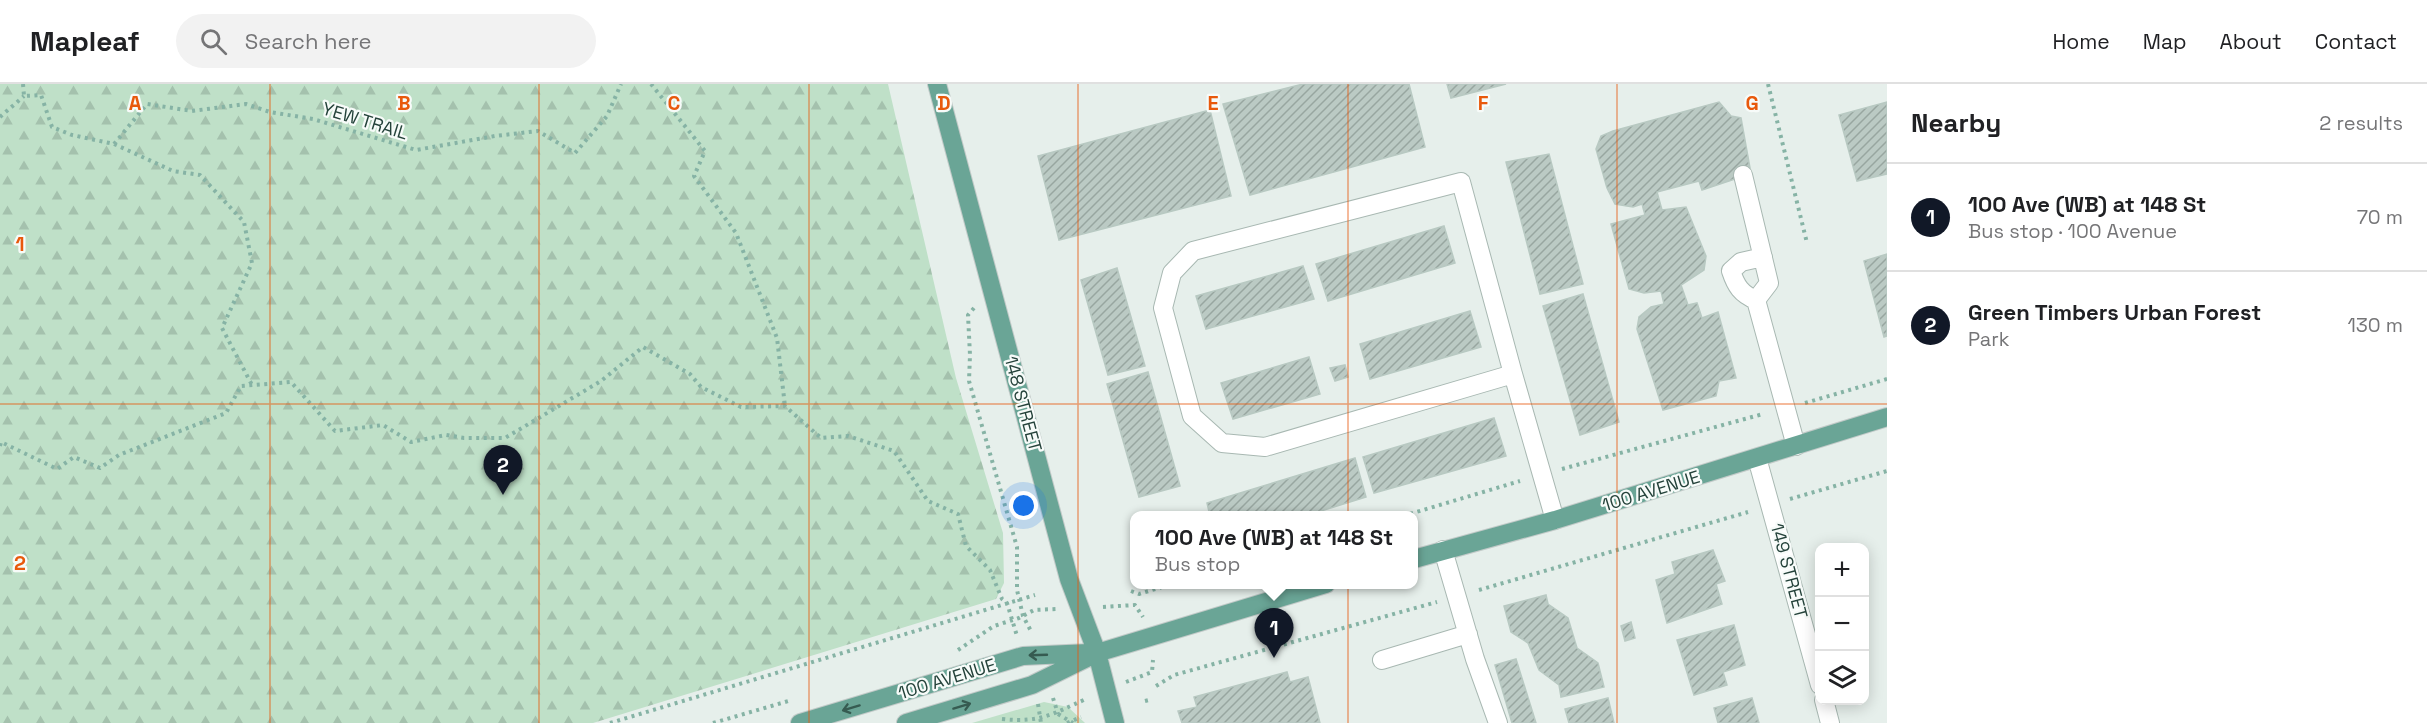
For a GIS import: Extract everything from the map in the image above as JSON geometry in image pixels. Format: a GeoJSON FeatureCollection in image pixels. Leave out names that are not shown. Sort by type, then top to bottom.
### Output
{"type":"FeatureCollection","features":[{"type":"Feature","properties":{"kind":"main road","name":"148 STREET"},"geometry":{"type":"LineString","coordinates":[[937,84],[1071,585],[1097,653],[1115,723]]}},
{"type":"Feature","properties":{"kind":"main road","name":"100 AVENUE"},"geometry":{"type":"LineString","coordinates":[[1418,558],[1555,520],[1887,417]]}},
{"type":"Feature","properties":{"kind":"main road","name":"100 AVENUE"},"geometry":{"type":"LineString","coordinates":[[906,723],[1032,685],[1097,653],[1313,589]]}},
{"type":"Feature","properties":{"kind":"main road","name":"100 AVENUE"},"geometry":{"type":"LineString","coordinates":[[800,723],[1023,656],[1097,653]]}},
{"type":"Feature","properties":{"kind":"street"},"geometry":{"type":"LineString","coordinates":[[1743,175],[1770,283],[1756,300]]}},
{"type":"Feature","properties":{"kind":"street"},"geometry":{"type":"LineString","coordinates":[[1513,374],[1265,447],[1222,443],[1192,416],[1163,308],[1172,273],[1193,251],[1461,182],[1555,520]]}},
{"type":"Feature","properties":{"kind":"street"},"geometry":{"type":"LineString","coordinates":[[1763,257],[1741,262],[1731,271],[1736,285],[1745,295],[1756,300],[1796,446]]}},
{"type":"Feature","properties":{"kind":"street","name":"149 STREET"},"geometry":{"type":"LineString","coordinates":[[1757,458],[1815,667]]}},
{"type":"Feature","properties":{"kind":"street"},"geometry":{"type":"LineString","coordinates":[[1443,550],[1498,723]]}},
{"type":"Feature","properties":{"kind":"street"},"geometry":{"type":"LineString","coordinates":[[1382,660],[1468,634]]}},
{"type":"Feature","properties":{"kind":"street"},"geometry":{"type":"LineString","coordinates":[[1825,705],[1830,723]]}},
{"type":"Feature","properties":{"kind":"path"},"geometry":{"type":"LineString","coordinates":[[23,84],[24,96]]}},
{"type":"Feature","properties":{"kind":"path","name":"YEW TRAIL"},"geometry":{"type":"LineString","coordinates":[[114,144],[147,104],[192,111],[246,104],[270,112],[313,119],[416,150],[538,131],[575,153],[607,116],[621,84]]}},
{"type":"Feature","properties":{"kind":"path"},"geometry":{"type":"LineString","coordinates":[[651,84],[705,151],[694,176],[736,233],[777,338],[785,406],[821,438],[848,436],[894,451],[928,501],[958,514],[966,546],[990,570],[1002,599],[1007,603],[1018,638]]}},
{"type":"Feature","properties":{"kind":"path"},"geometry":{"type":"LineString","coordinates":[[1768,84],[1807,243]]}},
{"type":"Feature","properties":{"kind":"path"},"geometry":{"type":"LineString","coordinates":[[0,117],[24,96],[41,95],[51,127],[72,135],[114,144],[173,171],[200,175],[244,222],[252,262],[222,328],[252,385]]}},
{"type":"Feature","properties":{"kind":"path"},"geometry":{"type":"LineString","coordinates":[[993,289],[968,315],[969,381],[1017,547],[1017,590],[1023,616],[1029,625]]}},
{"type":"Feature","properties":{"kind":"path"},"geometry":{"type":"LineString","coordinates":[[0,446],[1,442],[57,469],[74,457],[100,468],[119,455],[226,413],[242,386],[291,382],[335,432],[384,425],[411,442],[446,435],[464,438],[505,438],[601,381],[643,347],[690,374],[701,387],[741,407],[785,406]]}},
{"type":"Feature","properties":{"kind":"path"},"geometry":{"type":"LineString","coordinates":[[1559,470],[1887,380]]}},
{"type":"Feature","properties":{"kind":"path"},"geometry":{"type":"LineString","coordinates":[[1786,500],[1887,471]]}},
{"type":"Feature","properties":{"kind":"path"},"geometry":{"type":"LineString","coordinates":[[1418,512],[1517,482]]}},
{"type":"Feature","properties":{"kind":"path"},"geometry":{"type":"LineString","coordinates":[[1131,591],[1139,594],[1157,589]]}},
{"type":"Feature","properties":{"kind":"path"},"geometry":{"type":"LineString","coordinates":[[610,723],[1035,595]]}},
{"type":"Feature","properties":{"kind":"path"},"geometry":{"type":"LineString","coordinates":[[953,651],[994,626],[1012,621],[1034,610]]}},
{"type":"Feature","properties":{"kind":"path"},"geometry":{"type":"LineString","coordinates":[[712,723],[802,697]]}},
{"type":"Feature","properties":{"kind":"path"},"geometry":{"type":"LineString","coordinates":[[1054,702],[1058,714],[1070,722],[1081,717]]}},
{"type":"Feature","properties":{"kind":"path"},"geometry":{"type":"LineString","coordinates":[[1038,704],[1041,721]]}},
{"type":"Feature","properties":{"kind":"path"},"geometry":{"type":"LineString","coordinates":[[994,721],[1001,719],[1024,722],[1041,721],[1068,707]]}},
{"type":"Feature","properties":{"kind":"green space"},"geometry":{"type":"Polygon","coordinates":[[[0,84],[888,84],[956,378],[1003,533],[1004,583],[996,599],[593,723],[0,723],[0,84]]]}},
{"type":"Feature","properties":{"kind":"green space"},"geometry":{"type":"Polygon","coordinates":[[[1044,702],[1068,707],[1085,723],[972,723],[1044,702]]]}},
{"type":"Feature","properties":{"kind":"building"},"geometry":{"type":"Polygon","coordinates":[[[1303,84],[1409,84],[1425,147],[1250,195],[1223,104],[1303,84]]]}},
{"type":"Feature","properties":{"kind":"building"},"geometry":{"type":"Polygon","coordinates":[[[1447,84],[1506,84],[1451,98],[1447,84]]]}},
{"type":"Feature","properties":{"kind":"building"},"geometry":{"type":"Polygon","coordinates":[[[1719,102],[1731,116],[1741,118],[1750,168],[1737,172],[1738,178],[1702,190],[1699,181],[1657,192],[1662,210],[1686,207],[1706,256],[1704,270],[1681,285],[1688,305],[1697,303],[1702,318],[1718,312],[1736,378],[1719,381],[1716,396],[1663,410],[1637,329],[1639,317],[1651,307],[1664,304],[1661,291],[1644,293],[1629,289],[1611,224],[1645,215],[1642,204],[1633,207],[1615,204],[1607,188],[1596,149],[1601,136],[1613,131],[1719,102]]]}},
{"type":"Feature","properties":{"kind":"building"},"geometry":{"type":"Polygon","coordinates":[[[1887,102],[1887,174],[1857,181],[1839,115],[1887,102]]]}},
{"type":"Feature","properties":{"kind":"building"},"geometry":{"type":"Polygon","coordinates":[[[1210,110],[1231,196],[1059,240],[1038,156],[1210,110]]]}},
{"type":"Feature","properties":{"kind":"building"},"geometry":{"type":"Polygon","coordinates":[[[1549,154],[1583,284],[1540,294],[1506,162],[1549,154]]]}},
{"type":"Feature","properties":{"kind":"building"},"geometry":{"type":"Polygon","coordinates":[[[1444,226],[1455,263],[1328,301],[1316,264],[1444,226]]]}},
{"type":"Feature","properties":{"kind":"building"},"geometry":{"type":"Polygon","coordinates":[[[1887,254],[1887,336],[1884,337],[1864,261],[1887,254]]]}},
{"type":"Feature","properties":{"kind":"building"},"geometry":{"type":"Polygon","coordinates":[[[1303,266],[1314,299],[1206,329],[1196,296],[1303,266]]]}},
{"type":"Feature","properties":{"kind":"building"},"geometry":{"type":"Polygon","coordinates":[[[1117,268],[1145,366],[1108,375],[1081,280],[1117,268]]]}},
{"type":"Feature","properties":{"kind":"building"},"geometry":{"type":"Polygon","coordinates":[[[1583,294],[1619,422],[1580,435],[1543,306],[1583,294]]]}},
{"type":"Feature","properties":{"kind":"building"},"geometry":{"type":"Polygon","coordinates":[[[1470,311],[1481,347],[1370,379],[1360,344],[1470,311]]]}},
{"type":"Feature","properties":{"kind":"building"},"geometry":{"type":"Polygon","coordinates":[[[1309,357],[1320,394],[1233,419],[1221,383],[1309,357]]]}},
{"type":"Feature","properties":{"kind":"building"},"geometry":{"type":"Polygon","coordinates":[[[1345,365],[1348,377],[1335,381],[1330,368],[1345,365]]]}},
{"type":"Feature","properties":{"kind":"building"},"geometry":{"type":"Polygon","coordinates":[[[1148,372],[1180,486],[1139,497],[1107,384],[1148,372]]]}},
{"type":"Feature","properties":{"kind":"building"},"geometry":{"type":"Polygon","coordinates":[[[1494,418],[1506,456],[1374,493],[1363,457],[1494,418]]]}},
{"type":"Feature","properties":{"kind":"building"},"geometry":{"type":"Polygon","coordinates":[[[1355,458],[1366,497],[1321,511],[1209,511],[1207,503],[1355,458]]]}},
{"type":"Feature","properties":{"kind":"building"},"geometry":{"type":"Polygon","coordinates":[[[1713,550],[1725,581],[1716,584],[1722,604],[1667,623],[1656,580],[1675,574],[1672,562],[1713,550]]]}},
{"type":"Feature","properties":{"kind":"building"},"geometry":{"type":"Polygon","coordinates":[[[1546,595],[1548,604],[1568,618],[1577,648],[1598,663],[1604,687],[1561,697],[1559,685],[1539,670],[1528,643],[1511,632],[1504,606],[1546,595]]]}},
{"type":"Feature","properties":{"kind":"building"},"geometry":{"type":"Polygon","coordinates":[[[1631,622],[1635,638],[1625,641],[1621,626],[1631,622]]]}},
{"type":"Feature","properties":{"kind":"building"},"geometry":{"type":"Polygon","coordinates":[[[1734,625],[1745,665],[1723,672],[1727,685],[1694,695],[1677,640],[1734,625]]]}},
{"type":"Feature","properties":{"kind":"building"},"geometry":{"type":"Polygon","coordinates":[[[1516,659],[1536,723],[1512,723],[1495,665],[1516,659]]]}},
{"type":"Feature","properties":{"kind":"building"},"geometry":{"type":"Polygon","coordinates":[[[1287,672],[1290,682],[1308,677],[1320,723],[1182,723],[1178,711],[1197,707],[1194,697],[1287,672]]]}},
{"type":"Feature","properties":{"kind":"building"},"geometry":{"type":"Polygon","coordinates":[[[1608,698],[1614,723],[1569,723],[1565,709],[1608,698]]]}},
{"type":"Feature","properties":{"kind":"building"},"geometry":{"type":"Polygon","coordinates":[[[1752,698],[1759,723],[1718,723],[1714,708],[1752,698]]]}},
{"type":"Feature","properties":{"kind":"place","name":"Green Timbers Urban Forest"},"geometry":{"type":"Point","coordinates":[503,495]}},
{"type":"Feature","properties":{"kind":"place","name":"100 Ave (WB) at 148 St"},"geometry":{"type":"Point","coordinates":[1274,658]}}]}
